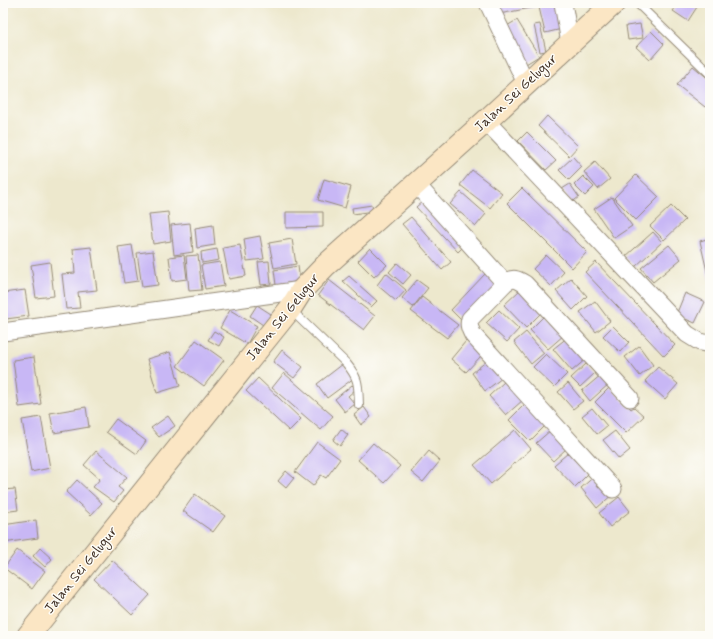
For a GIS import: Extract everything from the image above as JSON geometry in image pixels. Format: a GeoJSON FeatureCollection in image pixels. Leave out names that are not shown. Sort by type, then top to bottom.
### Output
{"type":"FeatureCollection","features":[{"type":"Feature","properties":{"kind":"main road","name":"Jalan Sei Gelugur"},"geometry":{"type":"LineString","coordinates":[[28,636],[290,309],[302,290],[342,251],[614,3]]}},
{"type":"Feature","properties":{"kind":"street"},"geometry":{"type":"LineString","coordinates":[[488,3],[526,83]]}},
{"type":"Feature","properties":{"kind":"street"},"geometry":{"type":"LineString","coordinates":[[563,3],[570,43]]}},
{"type":"Feature","properties":{"kind":"street"},"geometry":{"type":"LineString","coordinates":[[486,121],[687,334],[700,342],[710,344]]}},
{"type":"Feature","properties":{"kind":"street"},"geometry":{"type":"LineString","coordinates":[[416,184],[505,283]]}},
{"type":"Feature","properties":{"kind":"street"},"geometry":{"type":"LineString","coordinates":[[612,489],[473,335],[469,323],[470,319],[505,283],[510,279],[518,279],[525,284],[630,398]]}},
{"type":"Feature","properties":{"kind":"street"},"geometry":{"type":"LineString","coordinates":[[3,332],[302,290]]}},
{"type":"Feature","properties":{"kind":"lane"},"geometry":{"type":"LineString","coordinates":[[637,3],[710,74]]}},
{"type":"Feature","properties":{"kind":"lane"},"geometry":{"type":"LineString","coordinates":[[290,309],[346,363],[354,373],[358,385],[358,405]]}},
{"type":"Feature","properties":{"kind":"building"},"geometry":{"type":"Polygon","coordinates":[[[497,3],[535,3],[536,7],[499,14],[497,3]]]}},
{"type":"Feature","properties":{"kind":"building"},"geometry":{"type":"Polygon","coordinates":[[[538,3],[556,3],[562,29],[545,33],[538,3]]]}},
{"type":"Feature","properties":{"kind":"building"},"geometry":{"type":"Polygon","coordinates":[[[679,3],[692,3],[697,7],[688,21],[673,11],[679,3]]]}},
{"type":"Feature","properties":{"kind":"building"},"geometry":{"type":"Polygon","coordinates":[[[517,20],[539,56],[526,64],[505,27],[517,20]]]}},
{"type":"Feature","properties":{"kind":"building"},"geometry":{"type":"Polygon","coordinates":[[[540,24],[546,51],[540,52],[534,25],[540,24]]]}},
{"type":"Feature","properties":{"kind":"building"},"geometry":{"type":"Polygon","coordinates":[[[640,24],[643,38],[628,40],[626,26],[640,24]]]}},
{"type":"Feature","properties":{"kind":"building"},"geometry":{"type":"Polygon","coordinates":[[[651,31],[664,44],[650,60],[636,47],[651,31]]]}},
{"type":"Feature","properties":{"kind":"building"},"geometry":{"type":"Polygon","coordinates":[[[693,66],[710,80],[710,102],[705,107],[677,85],[693,66]]]}},
{"type":"Feature","properties":{"kind":"building"},"geometry":{"type":"Polygon","coordinates":[[[547,116],[578,146],[569,156],[538,126],[547,116]]]}},
{"type":"Feature","properties":{"kind":"building"},"geometry":{"type":"Polygon","coordinates":[[[527,132],[556,161],[546,170],[518,141],[527,132]]]}},
{"type":"Feature","properties":{"kind":"building"},"geometry":{"type":"Polygon","coordinates":[[[573,157],[582,167],[569,180],[559,170],[573,157]]]}},
{"type":"Feature","properties":{"kind":"building"},"geometry":{"type":"Polygon","coordinates":[[[595,162],[610,179],[598,189],[584,172],[595,162]]]}},
{"type":"Feature","properties":{"kind":"building"},"geometry":{"type":"Polygon","coordinates":[[[472,170],[502,193],[490,208],[460,185],[472,170]]]}},
{"type":"Feature","properties":{"kind":"building"},"geometry":{"type":"Polygon","coordinates":[[[636,175],[659,197],[636,220],[614,198],[636,175]]]}},
{"type":"Feature","properties":{"kind":"building"},"geometry":{"type":"Polygon","coordinates":[[[583,176],[594,187],[585,196],[574,185],[583,176]]]}},
{"type":"Feature","properties":{"kind":"building"},"geometry":{"type":"Polygon","coordinates":[[[324,179],[351,187],[345,208],[318,200],[324,179]]]}},
{"type":"Feature","properties":{"kind":"building"},"geometry":{"type":"Polygon","coordinates":[[[570,184],[579,197],[571,203],[562,189],[570,184]]]}},
{"type":"Feature","properties":{"kind":"building"},"geometry":{"type":"Polygon","coordinates":[[[522,188],[587,252],[572,268],[507,203],[522,188]]]}},
{"type":"Feature","properties":{"kind":"building"},"geometry":{"type":"Polygon","coordinates":[[[461,192],[486,214],[476,226],[450,204],[461,192]]]}},
{"type":"Feature","properties":{"kind":"building"},"geometry":{"type":"Polygon","coordinates":[[[612,197],[632,226],[614,238],[594,209],[612,197]]]}},
{"type":"Feature","properties":{"kind":"building"},"geometry":{"type":"Polygon","coordinates":[[[423,201],[464,246],[458,252],[416,207],[423,201]]]}},
{"type":"Feature","properties":{"kind":"building"},"geometry":{"type":"Polygon","coordinates":[[[372,205],[373,211],[353,214],[352,208],[372,205]]]}},
{"type":"Feature","properties":{"kind":"building"},"geometry":{"type":"Polygon","coordinates":[[[671,206],[685,220],[664,240],[650,226],[671,206]]]}},
{"type":"Feature","properties":{"kind":"building"},"geometry":{"type":"Polygon","coordinates":[[[168,212],[171,241],[153,244],[149,214],[168,212]]]}},
{"type":"Feature","properties":{"kind":"building"},"geometry":{"type":"Polygon","coordinates":[[[286,212],[323,212],[323,227],[286,228],[286,212]]]}},
{"type":"Feature","properties":{"kind":"building"},"geometry":{"type":"Polygon","coordinates":[[[411,217],[451,262],[442,270],[402,224],[411,217]]]}},
{"type":"Feature","properties":{"kind":"building"},"geometry":{"type":"Polygon","coordinates":[[[190,223],[193,252],[174,255],[171,225],[190,223]]]}},
{"type":"Feature","properties":{"kind":"building"},"geometry":{"type":"Polygon","coordinates":[[[213,225],[215,245],[197,248],[195,228],[213,225]]]}},
{"type":"Feature","properties":{"kind":"building"},"geometry":{"type":"Polygon","coordinates":[[[653,232],[662,242],[635,267],[625,257],[653,232]]]}},
{"type":"Feature","properties":{"kind":"building"},"geometry":{"type":"Polygon","coordinates":[[[260,236],[264,259],[247,261],[244,239],[260,236]]]}},
{"type":"Feature","properties":{"kind":"building"},"geometry":{"type":"Polygon","coordinates":[[[710,238],[710,280],[709,280],[700,241],[710,238]]]}},
{"type":"Feature","properties":{"kind":"building"},"geometry":{"type":"Polygon","coordinates":[[[292,239],[296,264],[274,268],[269,243],[292,239]]]}},
{"type":"Feature","properties":{"kind":"building"},"geometry":{"type":"Polygon","coordinates":[[[132,245],[138,281],[124,283],[118,247],[132,245]]]}},
{"type":"Feature","properties":{"kind":"building"},"geometry":{"type":"Polygon","coordinates":[[[240,245],[246,276],[229,279],[223,248],[240,245]]]}},
{"type":"Feature","properties":{"kind":"building"},"geometry":{"type":"Polygon","coordinates":[[[669,245],[681,259],[653,282],[641,268],[669,245]]]}},
{"type":"Feature","properties":{"kind":"building"},"geometry":{"type":"Polygon","coordinates":[[[91,247],[97,290],[78,292],[80,308],[66,309],[62,274],[75,273],[73,249],[91,247]]]}},
{"type":"Feature","properties":{"kind":"building"},"geometry":{"type":"Polygon","coordinates":[[[370,248],[387,265],[374,277],[358,261],[370,248]]]}},
{"type":"Feature","properties":{"kind":"building"},"geometry":{"type":"Polygon","coordinates":[[[217,249],[219,260],[202,263],[201,252],[217,249]]]}},
{"type":"Feature","properties":{"kind":"building"},"geometry":{"type":"Polygon","coordinates":[[[153,251],[158,285],[142,287],[137,253],[153,251]]]}},
{"type":"Feature","properties":{"kind":"building"},"geometry":{"type":"Polygon","coordinates":[[[184,255],[187,279],[172,281],[169,257],[184,255]]]}},
{"type":"Feature","properties":{"kind":"building"},"geometry":{"type":"Polygon","coordinates":[[[198,255],[202,290],[189,291],[186,256],[198,255]]]}},
{"type":"Feature","properties":{"kind":"building"},"geometry":{"type":"Polygon","coordinates":[[[546,255],[564,272],[551,286],[533,269],[546,255]]]}},
{"type":"Feature","properties":{"kind":"building"},"geometry":{"type":"Polygon","coordinates":[[[269,261],[271,284],[261,285],[258,262],[269,261]]]}},
{"type":"Feature","properties":{"kind":"building"},"geometry":{"type":"Polygon","coordinates":[[[50,262],[54,296],[36,298],[31,265],[50,262]]]}},
{"type":"Feature","properties":{"kind":"building"},"geometry":{"type":"Polygon","coordinates":[[[220,262],[224,286],[205,289],[201,265],[220,262]]]}},
{"type":"Feature","properties":{"kind":"building"},"geometry":{"type":"Polygon","coordinates":[[[596,262],[675,345],[664,356],[585,272],[596,262]]]}},
{"type":"Feature","properties":{"kind":"building"},"geometry":{"type":"Polygon","coordinates":[[[397,263],[411,275],[403,284],[389,272],[397,263]]]}},
{"type":"Feature","properties":{"kind":"building"},"geometry":{"type":"Polygon","coordinates":[[[298,266],[300,281],[276,285],[274,270],[298,266]]]}},
{"type":"Feature","properties":{"kind":"building"},"geometry":{"type":"Polygon","coordinates":[[[386,273],[406,290],[396,301],[377,285],[386,273]]]}},
{"type":"Feature","properties":{"kind":"building"},"geometry":{"type":"Polygon","coordinates":[[[485,274],[499,287],[464,323],[451,310],[485,274]]]}},
{"type":"Feature","properties":{"kind":"building"},"geometry":{"type":"Polygon","coordinates":[[[349,276],[377,301],[371,307],[343,281],[349,276]]]}},
{"type":"Feature","properties":{"kind":"building"},"geometry":{"type":"Polygon","coordinates":[[[571,278],[587,296],[573,310],[556,291],[571,278]]]}},
{"type":"Feature","properties":{"kind":"building"},"geometry":{"type":"Polygon","coordinates":[[[329,280],[375,316],[364,330],[318,295],[329,280]]]}},
{"type":"Feature","properties":{"kind":"building"},"geometry":{"type":"Polygon","coordinates":[[[417,280],[428,288],[413,307],[402,298],[417,280]]]}},
{"type":"Feature","properties":{"kind":"building"},"geometry":{"type":"Polygon","coordinates":[[[25,290],[29,316],[6,319],[3,293],[25,290]]]}},
{"type":"Feature","properties":{"kind":"building"},"geometry":{"type":"Polygon","coordinates":[[[520,290],[542,312],[526,328],[504,305],[520,290]]]}},
{"type":"Feature","properties":{"kind":"building"},"geometry":{"type":"Polygon","coordinates":[[[685,293],[705,302],[695,323],[676,315],[685,293]]]}},
{"type":"Feature","properties":{"kind":"building"},"geometry":{"type":"Polygon","coordinates":[[[422,297],[458,325],[447,338],[411,311],[422,297]]]}},
{"type":"Feature","properties":{"kind":"building"},"geometry":{"type":"Polygon","coordinates":[[[595,301],[610,321],[596,332],[580,312],[595,301]]]}},
{"type":"Feature","properties":{"kind":"building"},"geometry":{"type":"Polygon","coordinates":[[[257,305],[271,314],[263,325],[250,316],[257,305]]]}},
{"type":"Feature","properties":{"kind":"building"},"geometry":{"type":"Polygon","coordinates":[[[230,310],[257,326],[247,344],[220,328],[230,310]]]}},
{"type":"Feature","properties":{"kind":"building"},"geometry":{"type":"Polygon","coordinates":[[[499,310],[519,329],[507,342],[486,323],[499,310]]]}},
{"type":"Feature","properties":{"kind":"building"},"geometry":{"type":"Polygon","coordinates":[[[545,315],[564,335],[548,349],[530,330],[545,315]]]}},
{"type":"Feature","properties":{"kind":"building"},"geometry":{"type":"Polygon","coordinates":[[[613,326],[629,342],[620,352],[603,336],[613,326]]]}},
{"type":"Feature","properties":{"kind":"building"},"geometry":{"type":"Polygon","coordinates":[[[214,331],[224,337],[219,346],[208,340],[214,331]]]}},
{"type":"Feature","properties":{"kind":"building"},"geometry":{"type":"Polygon","coordinates":[[[526,332],[544,353],[531,364],[514,342],[526,332]]]}},
{"type":"Feature","properties":{"kind":"building"},"geometry":{"type":"Polygon","coordinates":[[[568,337],[587,358],[572,371],[553,349],[568,337]]]}},
{"type":"Feature","properties":{"kind":"building"},"geometry":{"type":"Polygon","coordinates":[[[196,340],[224,360],[204,386],[177,366],[196,340]]]}},
{"type":"Feature","properties":{"kind":"building"},"geometry":{"type":"Polygon","coordinates":[[[466,341],[482,355],[466,372],[451,359],[466,341]]]}},
{"type":"Feature","properties":{"kind":"building"},"geometry":{"type":"Polygon","coordinates":[[[639,346],[653,365],[640,376],[625,357],[639,346]]]}},
{"type":"Feature","properties":{"kind":"building"},"geometry":{"type":"Polygon","coordinates":[[[282,350],[303,367],[294,378],[273,362],[282,350]]]}},
{"type":"Feature","properties":{"kind":"building"},"geometry":{"type":"Polygon","coordinates":[[[170,352],[180,386],[157,393],[147,359],[170,352]]]}},
{"type":"Feature","properties":{"kind":"building"},"geometry":{"type":"Polygon","coordinates":[[[546,354],[567,374],[554,387],[533,367],[546,354]]]}},
{"type":"Feature","properties":{"kind":"building"},"geometry":{"type":"Polygon","coordinates":[[[34,357],[41,404],[19,407],[13,360],[34,357]]]}},
{"type":"Feature","properties":{"kind":"building"},"geometry":{"type":"Polygon","coordinates":[[[488,360],[502,378],[485,391],[472,373],[488,360]]]}},
{"type":"Feature","properties":{"kind":"building"},"geometry":{"type":"Polygon","coordinates":[[[343,364],[354,378],[327,398],[317,384],[343,364]]]}},
{"type":"Feature","properties":{"kind":"building"},"geometry":{"type":"Polygon","coordinates":[[[586,364],[595,373],[580,387],[571,378],[586,364]]]}},
{"type":"Feature","properties":{"kind":"building"},"geometry":{"type":"Polygon","coordinates":[[[658,367],[678,384],[665,399],[645,381],[658,367]]]}},
{"type":"Feature","properties":{"kind":"building"},"geometry":{"type":"Polygon","coordinates":[[[284,373],[333,416],[321,430],[272,388],[284,373]]]}},
{"type":"Feature","properties":{"kind":"building"},"geometry":{"type":"Polygon","coordinates":[[[602,374],[610,383],[590,401],[582,391],[602,374]]]}},
{"type":"Feature","properties":{"kind":"building"},"geometry":{"type":"Polygon","coordinates":[[[258,378],[301,419],[289,431],[246,391],[258,378]]]}},
{"type":"Feature","properties":{"kind":"building"},"geometry":{"type":"Polygon","coordinates":[[[505,381],[523,400],[506,415],[489,396],[505,381]]]}},
{"type":"Feature","properties":{"kind":"building"},"geometry":{"type":"Polygon","coordinates":[[[568,383],[583,401],[573,409],[558,392],[568,383]]]}},
{"type":"Feature","properties":{"kind":"building"},"geometry":{"type":"Polygon","coordinates":[[[352,385],[356,389],[348,396],[355,404],[345,412],[335,399],[352,385]]]}},
{"type":"Feature","properties":{"kind":"building"},"geometry":{"type":"Polygon","coordinates":[[[610,387],[631,409],[634,407],[644,416],[626,433],[595,402],[610,387]]]}},
{"type":"Feature","properties":{"kind":"building"},"geometry":{"type":"Polygon","coordinates":[[[525,404],[546,425],[530,441],[509,420],[525,404]]]}},
{"type":"Feature","properties":{"kind":"building"},"geometry":{"type":"Polygon","coordinates":[[[86,407],[89,427],[54,433],[50,413],[86,407]]]}},
{"type":"Feature","properties":{"kind":"building"},"geometry":{"type":"Polygon","coordinates":[[[364,407],[371,417],[361,425],[354,415],[364,407]]]}},
{"type":"Feature","properties":{"kind":"building"},"geometry":{"type":"Polygon","coordinates":[[[592,408],[607,426],[597,434],[582,416],[592,408]]]}},
{"type":"Feature","properties":{"kind":"building"},"geometry":{"type":"Polygon","coordinates":[[[168,416],[175,426],[159,437],[151,428],[168,416]]]}},
{"type":"Feature","properties":{"kind":"building"},"geometry":{"type":"Polygon","coordinates":[[[41,417],[50,468],[31,472],[22,420],[41,417]]]}},
{"type":"Feature","properties":{"kind":"building"},"geometry":{"type":"Polygon","coordinates":[[[116,419],[146,441],[137,454],[106,432],[116,419]]]}},
{"type":"Feature","properties":{"kind":"building"},"geometry":{"type":"Polygon","coordinates":[[[341,429],[348,435],[340,446],[333,440],[341,429]]]}},
{"type":"Feature","properties":{"kind":"building"},"geometry":{"type":"Polygon","coordinates":[[[515,430],[531,449],[491,484],[474,465],[515,430]]]}},
{"type":"Feature","properties":{"kind":"building"},"geometry":{"type":"Polygon","coordinates":[[[551,430],[567,448],[553,461],[536,443],[551,430]]]}},
{"type":"Feature","properties":{"kind":"building"},"geometry":{"type":"Polygon","coordinates":[[[615,431],[630,450],[619,459],[603,440],[615,431]]]}},
{"type":"Feature","properties":{"kind":"building"},"geometry":{"type":"Polygon","coordinates":[[[317,442],[340,459],[326,478],[321,475],[313,486],[295,472],[317,442]]]}},
{"type":"Feature","properties":{"kind":"building"},"geometry":{"type":"Polygon","coordinates":[[[373,443],[400,466],[384,483],[358,460],[373,443]]]}},
{"type":"Feature","properties":{"kind":"building"},"geometry":{"type":"Polygon","coordinates":[[[96,451],[127,477],[118,487],[123,491],[114,502],[93,487],[100,479],[84,465],[96,451]]]}},
{"type":"Feature","properties":{"kind":"building"},"geometry":{"type":"Polygon","coordinates":[[[429,451],[440,461],[423,482],[411,472],[429,451]]]}},
{"type":"Feature","properties":{"kind":"building"},"geometry":{"type":"Polygon","coordinates":[[[568,453],[588,474],[575,487],[554,465],[568,453]]]}},
{"type":"Feature","properties":{"kind":"building"},"geometry":{"type":"Polygon","coordinates":[[[286,471],[294,478],[286,488],[278,481],[286,471]]]}},
{"type":"Feature","properties":{"kind":"building"},"geometry":{"type":"Polygon","coordinates":[[[597,474],[613,494],[597,508],[581,488],[597,474]]]}},
{"type":"Feature","properties":{"kind":"building"},"geometry":{"type":"Polygon","coordinates":[[[77,480],[102,503],[91,515],[66,492],[77,480]]]}},
{"type":"Feature","properties":{"kind":"building"},"geometry":{"type":"Polygon","coordinates":[[[15,489],[18,510],[3,512],[3,490],[15,489]]]}},
{"type":"Feature","properties":{"kind":"building"},"geometry":{"type":"Polygon","coordinates":[[[195,494],[225,516],[213,532],[183,511],[195,494]]]}},
{"type":"Feature","properties":{"kind":"building"},"geometry":{"type":"Polygon","coordinates":[[[619,497],[630,511],[610,527],[599,513],[619,497]]]}},
{"type":"Feature","properties":{"kind":"building"},"geometry":{"type":"Polygon","coordinates":[[[36,520],[38,538],[3,543],[3,525],[36,520]]]}},
{"type":"Feature","properties":{"kind":"building"},"geometry":{"type":"Polygon","coordinates":[[[40,548],[52,559],[45,567],[33,556],[40,548]]]}},
{"type":"Feature","properties":{"kind":"building"},"geometry":{"type":"Polygon","coordinates":[[[17,550],[45,571],[32,589],[4,568],[17,550]]]}},
{"type":"Feature","properties":{"kind":"building"},"geometry":{"type":"Polygon","coordinates":[[[112,560],[150,595],[132,615],[94,579],[112,560]]]}}]}
